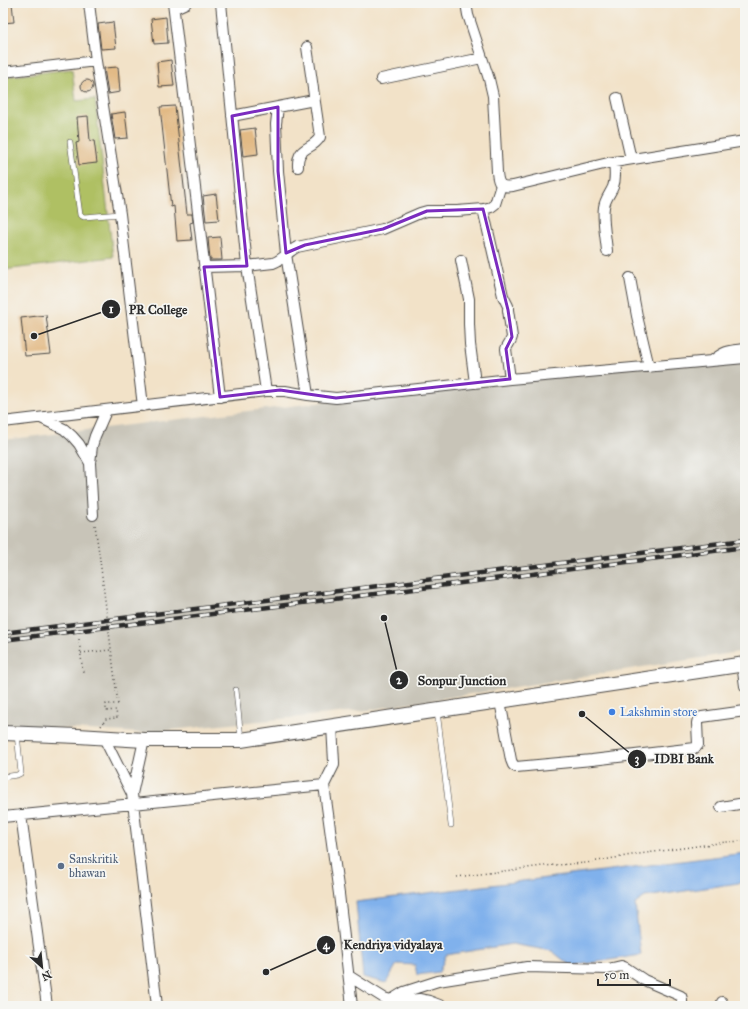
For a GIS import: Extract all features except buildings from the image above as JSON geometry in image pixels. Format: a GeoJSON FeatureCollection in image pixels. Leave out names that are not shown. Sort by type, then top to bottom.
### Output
{"type":"FeatureCollection","features":[{"type":"Feature","properties":{"kind":"main road"},"geometry":{"type":"LineString","coordinates":[[3,733],[144,740],[241,740],[744,664]]}},
{"type":"Feature","properties":{"kind":"street"},"geometry":{"type":"LineString","coordinates":[[89,3],[96,61],[120,214],[143,406]]}},
{"type":"Feature","properties":{"kind":"street"},"geometry":{"type":"LineString","coordinates":[[186,3],[174,6],[220,396]]}},
{"type":"Feature","properties":{"kind":"street"},"geometry":{"type":"LineString","coordinates":[[221,3],[247,266],[266,392]]}},
{"type":"Feature","properties":{"kind":"street"},"geometry":{"type":"LineString","coordinates":[[204,267],[247,266],[273,263],[297,247],[383,229],[427,211],[483,209],[494,204],[501,186],[498,180],[497,172],[493,96],[468,15],[466,3]]}},
{"type":"Feature","properties":{"kind":"street"},"geometry":{"type":"LineString","coordinates":[[298,167],[297,158],[305,149],[320,137],[307,47]]}},
{"type":"Feature","properties":{"kind":"street"},"geometry":{"type":"LineString","coordinates":[[381,79],[482,58]]}},
{"type":"Feature","properties":{"kind":"street"},"geometry":{"type":"LineString","coordinates":[[3,72],[96,61]]}},
{"type":"Feature","properties":{"kind":"street"},"geometry":{"type":"LineString","coordinates":[[617,98],[631,159]]}},
{"type":"Feature","properties":{"kind":"street"},"geometry":{"type":"LineString","coordinates":[[232,116],[314,100]]}},
{"type":"Feature","properties":{"kind":"street"},"geometry":{"type":"LineString","coordinates":[[278,107],[276,124],[278,172],[286,254],[308,395]]}},
{"type":"Feature","properties":{"kind":"street"},"geometry":{"type":"LineString","coordinates":[[501,186],[513,186],[614,162],[745,141]]}},
{"type":"Feature","properties":{"kind":"street"},"geometry":{"type":"LineString","coordinates":[[607,251],[604,206],[615,180],[614,162]]}},
{"type":"Feature","properties":{"kind":"street"},"geometry":{"type":"LineString","coordinates":[[483,209],[503,296],[508,306],[512,337],[506,349],[510,379]]}},
{"type":"Feature","properties":{"kind":"street"},"geometry":{"type":"LineString","coordinates":[[461,260],[469,299],[470,344],[475,383]]}},
{"type":"Feature","properties":{"kind":"street"},"geometry":{"type":"LineString","coordinates":[[630,278],[649,367]]}},
{"type":"Feature","properties":{"kind":"street"},"geometry":{"type":"LineString","coordinates":[[712,361],[720,354],[745,349]]}},
{"type":"Feature","properties":{"kind":"street"},"geometry":{"type":"LineString","coordinates":[[3,422],[106,411],[220,396],[266,392],[285,391],[336,398],[510,379],[745,358]]}},
{"type":"Feature","properties":{"kind":"street"},"geometry":{"type":"LineString","coordinates":[[93,515],[90,463],[92,446],[106,411]]}},
{"type":"Feature","properties":{"kind":"street"},"geometry":{"type":"LineString","coordinates":[[41,418],[64,429],[72,436],[79,444],[90,463]]}},
{"type":"Feature","properties":{"kind":"street"},"geometry":{"type":"LineString","coordinates":[[744,664],[745,686]]}},
{"type":"Feature","properties":{"kind":"street"},"geometry":{"type":"LineString","coordinates":[[500,701],[511,760],[513,765],[516,767],[695,748],[698,744],[696,723],[699,719],[702,717],[745,711]]}},
{"type":"Feature","properties":{"kind":"street"},"geometry":{"type":"LineString","coordinates":[[332,726],[334,765],[324,785],[352,1006]]}},
{"type":"Feature","properties":{"kind":"street"},"geometry":{"type":"LineString","coordinates":[[104,738],[133,799]]}},
{"type":"Feature","properties":{"kind":"street"},"geometry":{"type":"LineString","coordinates":[[144,740],[133,799],[157,1006]]}},
{"type":"Feature","properties":{"kind":"street"},"geometry":{"type":"LineString","coordinates":[[3,817],[133,799],[324,785]]}},
{"type":"Feature","properties":{"kind":"street"},"geometry":{"type":"LineString","coordinates":[[721,807],[745,803]]}},
{"type":"Feature","properties":{"kind":"street"},"geometry":{"type":"LineString","coordinates":[[21,815],[47,1006]]}},
{"type":"Feature","properties":{"kind":"street"},"geometry":{"type":"LineString","coordinates":[[390,1000],[404,992],[438,981],[521,967],[544,966],[608,969],[621,966],[644,980],[681,996],[682,1006]]}},
{"type":"Feature","properties":{"kind":"street"},"geometry":{"type":"LineString","coordinates":[[349,976],[384,998],[390,1000],[396,1001],[419,999],[442,1006]]}},
{"type":"Feature","properties":{"kind":"lane"},"geometry":{"type":"LineString","coordinates":[[70,142],[80,215],[84,217],[120,214]]}},
{"type":"Feature","properties":{"kind":"lane"},"geometry":{"type":"LineString","coordinates":[[236,690],[241,740]]}},
{"type":"Feature","properties":{"kind":"lane"},"geometry":{"type":"LineString","coordinates":[[436,710],[451,825]]}},
{"type":"Feature","properties":{"kind":"lane"},"geometry":{"type":"LineString","coordinates":[[3,777],[21,773],[17,733]]}},
{"type":"Feature","properties":{"kind":"path"},"geometry":{"type":"LineString","coordinates":[[93,515],[118,704],[106,704],[106,711],[116,710],[117,718],[106,719]]}},
{"type":"Feature","properties":{"kind":"path"},"geometry":{"type":"LineString","coordinates":[[79,639],[83,673]]}},
{"type":"Feature","properties":{"kind":"path"},"geometry":{"type":"LineString","coordinates":[[81,653],[111,650]]}},
{"type":"Feature","properties":{"kind":"path"},"geometry":{"type":"LineString","coordinates":[[457,877],[543,866],[586,863],[632,855],[726,842],[745,841]]}},
{"type":"Feature","properties":{"kind":"highlighted area"},"geometry":{"type":"Polygon","coordinates":[[[278,107],[278,171],[286,253],[305,245],[383,229],[427,211],[483,209],[508,310],[512,337],[506,349],[510,379],[336,398],[280,390],[220,397],[204,267],[247,266],[232,116],[278,107]]]}},
{"type":"Feature","properties":{"kind":"shaded area"},"geometry":{"type":"Polygon","coordinates":[[[745,353],[745,651],[368,710],[141,733],[3,725],[3,440],[745,353]]]}},
{"type":"Feature","properties":{"kind":"green space"},"geometry":{"type":"Polygon","coordinates":[[[72,69],[76,101],[95,99],[113,257],[3,270],[3,77],[72,69]]]}},
{"type":"Feature","properties":{"kind":"water"},"geometry":{"type":"Polygon","coordinates":[[[745,853],[745,882],[645,897],[635,904],[641,955],[571,966],[552,951],[512,944],[446,955],[439,972],[417,975],[415,965],[397,964],[386,983],[363,977],[356,902],[745,853]]]}},
{"type":"Feature","properties":{"kind":"railway"},"geometry":{"type":"LineString","coordinates":[[3,633],[745,540]]}},
{"type":"Feature","properties":{"kind":"railway"},"geometry":{"type":"LineString","coordinates":[[3,640],[745,547]]}},
{"type":"Feature","properties":{"kind":"place","name":"PR College"},"geometry":{"type":"Point","coordinates":[34,336]}},
{"type":"Feature","properties":{"kind":"place","name":"Sonpur Junction"},"geometry":{"type":"Point","coordinates":[384,618]}},
{"type":"Feature","properties":{"kind":"place","name":"Lakshmin store"},"geometry":{"type":"Point","coordinates":[612,712]}},
{"type":"Feature","properties":{"kind":"place","name":"IDBI Bank"},"geometry":{"type":"Point","coordinates":[582,714]}},
{"type":"Feature","properties":{"kind":"place","name":"Sanskritik bhawan"},"geometry":{"type":"Point","coordinates":[61,866]}},
{"type":"Feature","properties":{"kind":"place","name":"Kendriya vidyalaya"},"geometry":{"type":"Point","coordinates":[266,972]}}]}
